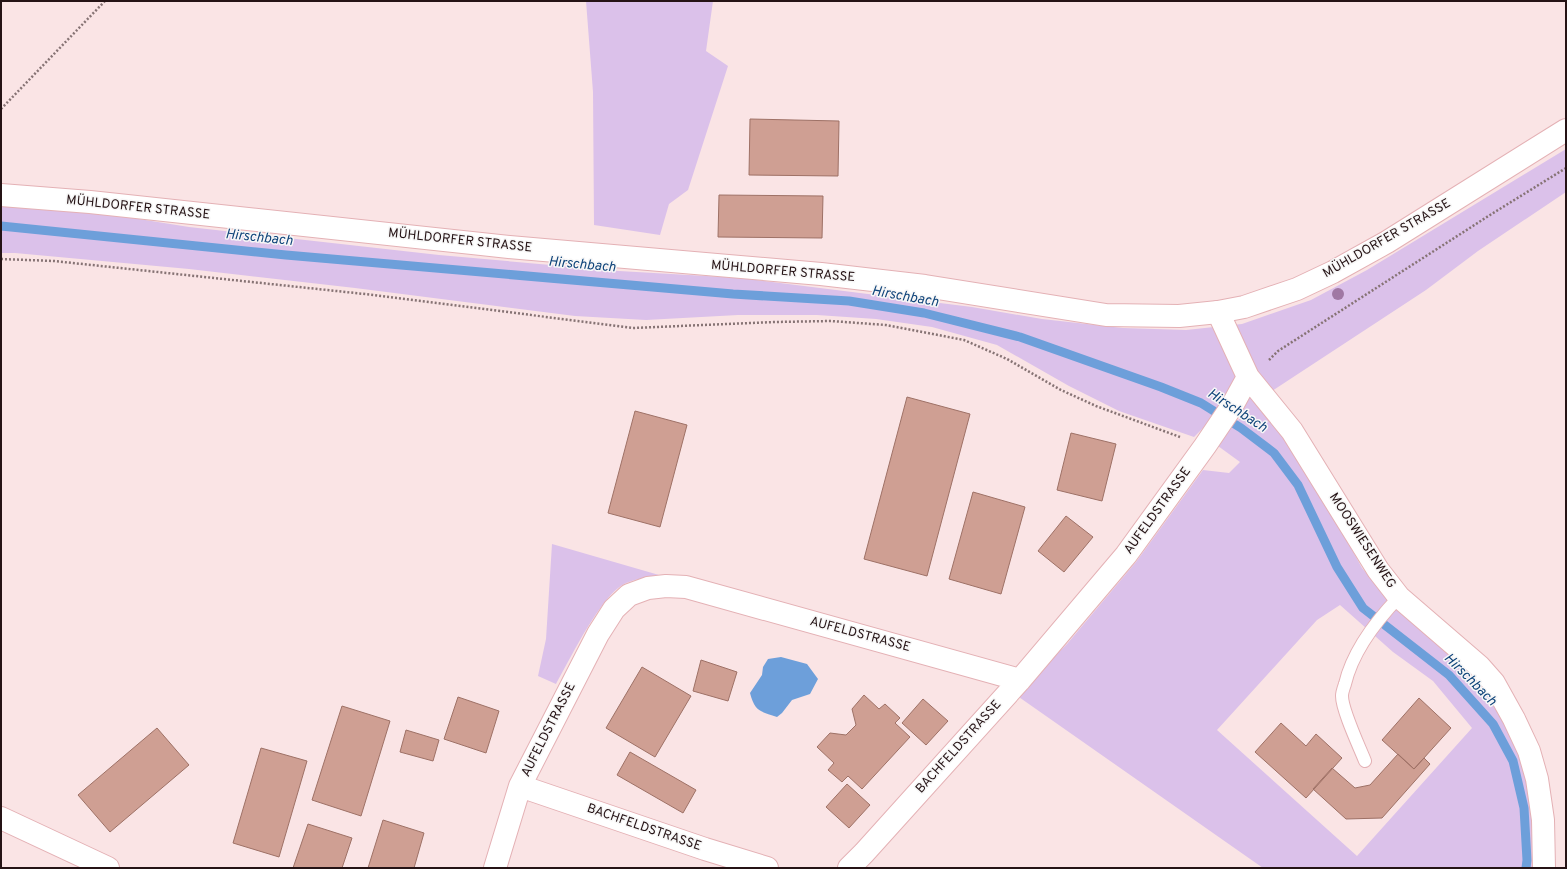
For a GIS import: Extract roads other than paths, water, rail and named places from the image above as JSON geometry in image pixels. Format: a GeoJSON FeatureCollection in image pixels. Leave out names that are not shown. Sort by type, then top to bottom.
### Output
{"type":"FeatureCollection","features":[{"type":"Feature","properties":{"kind":"street","name":"MÜHLDORFER STRASSE"},"geometry":{"type":"LineString","coordinates":[[1,195],[114,205],[509,247],[828,275],[925,286],[1106,315],[1179,316],[1218,312],[1244,307],[1272,298],[1333,272],[1387,242],[1566,130]]}},
{"type":"Feature","properties":{"kind":"street","name":"MOOSWIESENWEG"},"geometry":{"type":"LineString","coordinates":[[1218,312],[1248,378],[1292,431],[1378,570],[1392,604],[1479,666],[1494,683],[1514,719],[1528,751],[1537,779],[1543,820],[1544,868]]}},
{"type":"Feature","properties":{"kind":"street","name":"AUFELDSTRASSE"},"geometry":{"type":"LineString","coordinates":[[495,868],[520,786],[598,634],[614,609],[630,595],[648,588],[666,586],[686,587],[1020,680],[1126,555],[1232,406],[1248,378]]}},
{"type":"Feature","properties":{"kind":"street","name":"BACHFELDSTRASSE"},"geometry":{"type":"LineString","coordinates":[[849,868],[1020,680]]}},
{"type":"Feature","properties":{"kind":"street","name":"BACHFELDSTRASSE"},"geometry":{"type":"LineString","coordinates":[[520,786],[705,849],[767,868]]}},
{"type":"Feature","properties":{"kind":"street"},"geometry":{"type":"LineString","coordinates":[[1,818],[108,868]]}},
{"type":"Feature","properties":{"kind":"lane"},"geometry":{"type":"LineString","coordinates":[[1365,762],[1345,710],[1342,695],[1346,678],[1363,642],[1392,604]]}},
{"type":"Feature","properties":{"kind":"water"},"geometry":{"type":"Polygon","coordinates":[[[781,657],[807,664],[818,679],[810,694],[792,700],[777,717],[759,710],[754,704],[750,693],[762,675],[763,667],[768,659],[781,657]]]}},
{"type":"Feature","properties":{"kind":"waterway","name":"Hirschbach"},"geometry":{"type":"LineString","coordinates":[[1,226],[286,255],[733,294],[849,301],[924,313],[1020,337],[1161,387],[1201,403],[1241,428],[1274,453],[1298,485],[1337,567],[1363,608],[1449,675],[1493,724],[1513,761],[1524,808],[1527,860],[1526,868]]}}]}
